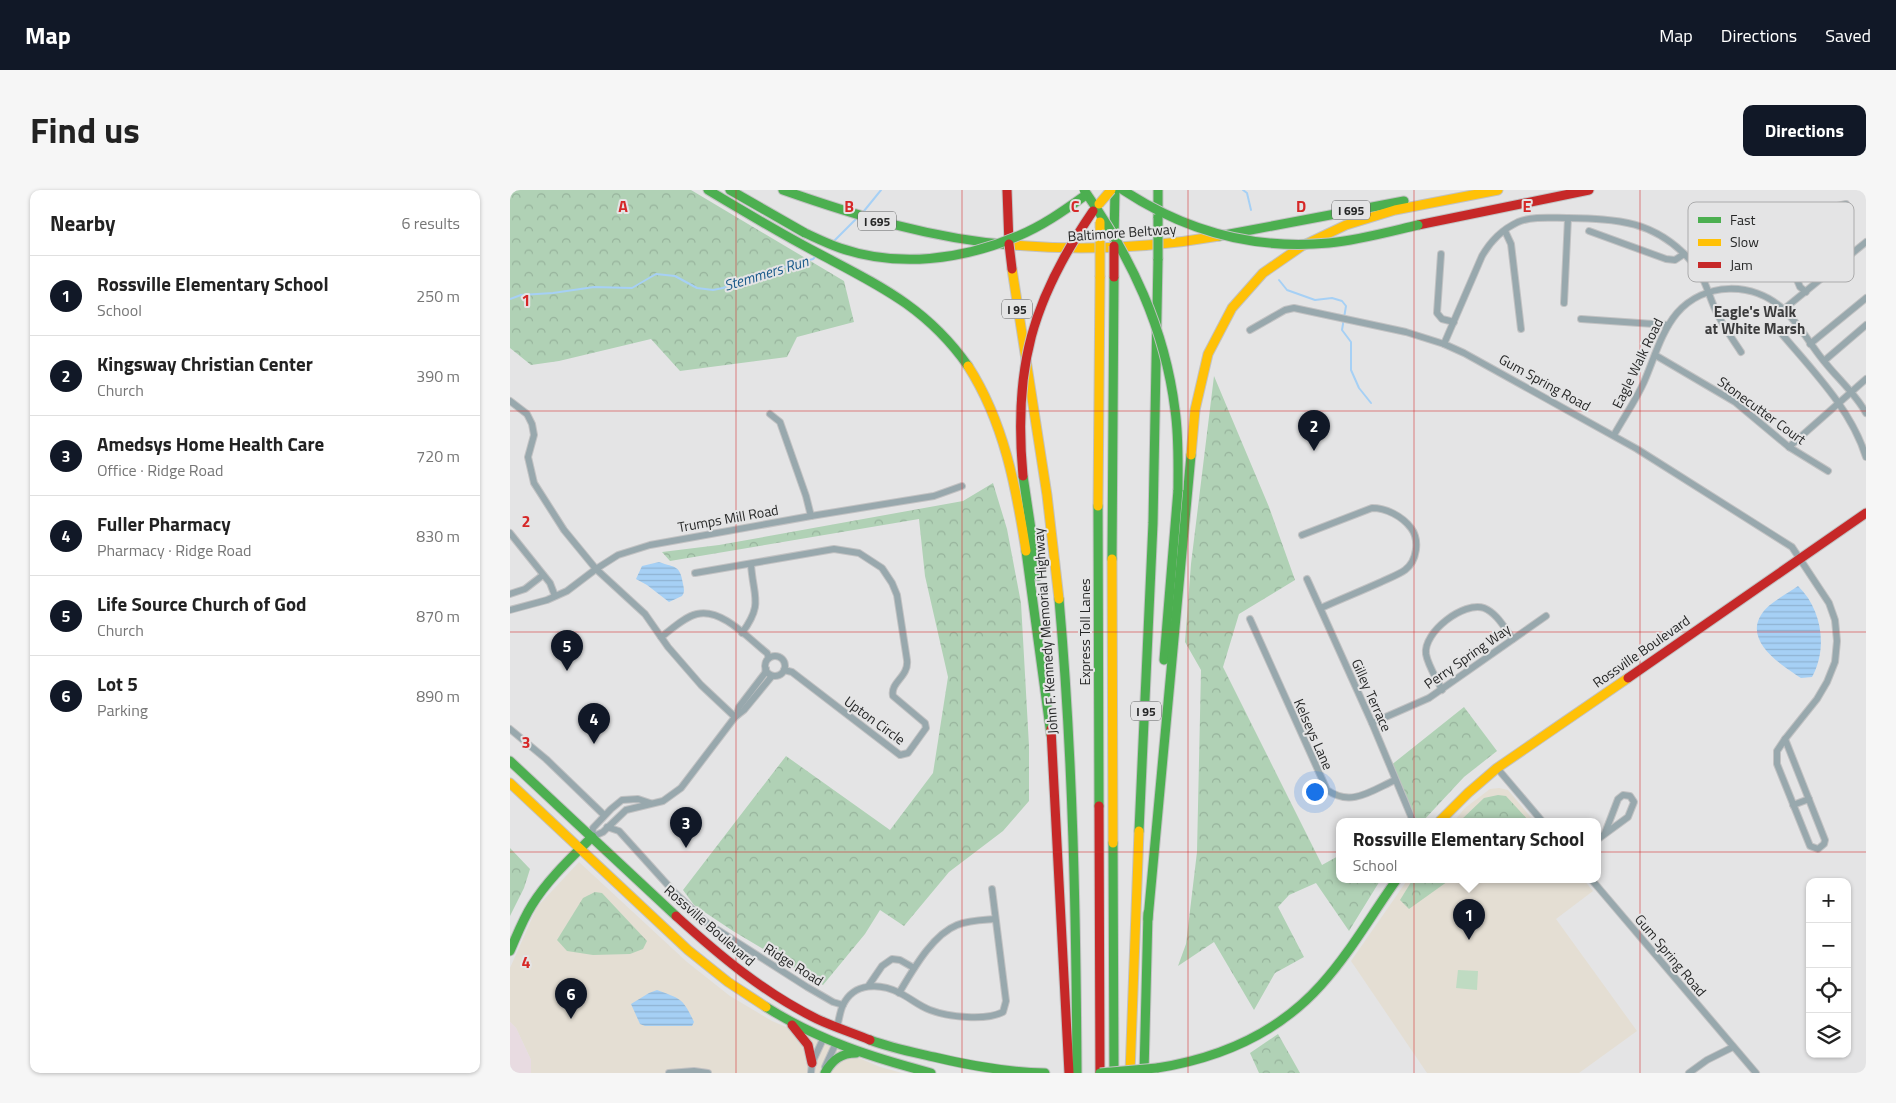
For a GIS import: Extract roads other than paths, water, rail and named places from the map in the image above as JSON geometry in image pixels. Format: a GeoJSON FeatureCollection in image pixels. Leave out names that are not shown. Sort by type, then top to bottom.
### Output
{"type":"FeatureCollection","features":[{"type":"Feature","properties":{"kind":"main road"},"geometry":{"type":"LineString","coordinates":[[708,190],[891,292],[931,323],[968,366],[995,417],[1008,462],[1026,549],[1040,635],[1051,735]]}},
{"type":"Feature","properties":{"kind":"main road"},"geometry":{"type":"LineString","coordinates":[[730,190],[805,233],[830,245],[865,255],[904,260],[945,259],[1006,242],[1032,230],[1068,208],[1091,190]]}},
{"type":"Feature","properties":{"kind":"main road","name":"Baltimore Beltway"},"geometry":{"type":"LineString","coordinates":[[783,190],[865,218],[930,234],[990,244],[1062,250],[1136,247],[1192,240],[1466,190]]}},
{"type":"Feature","properties":{"kind":"main road","name":"John F. Kennedy Memorial Highway"},"geometry":{"type":"LineString","coordinates":[[1007,190],[1012,270],[1049,506],[1062,644],[1072,838],[1078,1073]]}},
{"type":"Feature","properties":{"kind":"main road"},"geometry":{"type":"LineString","coordinates":[[1084,190],[1108,224],[1134,270],[1145,296],[1161,341],[1169,372],[1176,414],[1179,455],[1178,490],[1149,870],[1144,1073]]}},
{"type":"Feature","properties":{"kind":"main road","name":"Express Toll Lanes"},"geometry":{"type":"LineString","coordinates":[[1100,190],[1097,604],[1100,1073]]}},
{"type":"Feature","properties":{"kind":"main road"},"geometry":{"type":"LineString","coordinates":[[1068,1073],[1050,698],[1044,622],[1023,476],[1019,433],[1020,395],[1024,363],[1032,331],[1046,292],[1065,253],[1088,217],[1113,190]]}},
{"type":"Feature","properties":{"kind":"main road","name":"Express Toll Lanes"},"geometry":{"type":"LineString","coordinates":[[1113,190],[1112,662],[1114,1073]]}},
{"type":"Feature","properties":{"kind":"main road"},"geometry":{"type":"LineString","coordinates":[[1123,190],[1155,210],[1192,227],[1232,238],[1264,244],[1301,245],[1328,243],[1589,190]]}},
{"type":"Feature","properties":{"kind":"main road","name":"I 95"},"geometry":{"type":"LineString","coordinates":[[1130,1073],[1133,967],[1153,532],[1158,190]]}},
{"type":"Feature","properties":{"kind":"main road"},"geometry":{"type":"LineString","coordinates":[[1148,919],[1195,410],[1202,375],[1214,340],[1234,306],[1259,277],[1290,252],[1315,237],[1336,228],[1397,209],[1498,190]]}},
{"type":"Feature","properties":{"kind":"main road","name":"Rossville Boulevard"},"geometry":{"type":"LineString","coordinates":[[1443,818],[1472,789],[1497,768],[1866,513]]}},
{"type":"Feature","properties":{"kind":"main road","name":"Rossville Boulevard"},"geometry":{"type":"LineString","coordinates":[[510,761],[700,938],[735,967],[778,997],[837,1027],[888,1047],[998,1071],[1045,1073]]}},
{"type":"Feature","properties":{"kind":"main road"},"geometry":{"type":"LineString","coordinates":[[510,783],[688,950],[743,993],[785,1018],[836,1043],[866,1055],[931,1073]]}},
{"type":"Feature","properties":{"kind":"main road"},"geometry":{"type":"LineString","coordinates":[[510,951],[526,915],[538,896],[554,876],[592,838]]}},
{"type":"Feature","properties":{"kind":"main road"},"geometry":{"type":"LineString","coordinates":[[1100,1073],[1182,1065],[1220,1054],[1253,1039],[1281,1021],[1326,978],[1393,883]]}},
{"type":"Feature","properties":{"kind":"main road"},"geometry":{"type":"LineString","coordinates":[[785,1018],[805,1040],[812,1068]]}},
{"type":"Feature","properties":{"kind":"main road"},"geometry":{"type":"LineString","coordinates":[[824,1037],[837,1027]]}},
{"type":"Feature","properties":{"kind":"main road"},"geometry":{"type":"LineString","coordinates":[[836,1043],[837,1027]]}},
{"type":"Feature","properties":{"kind":"main road"},"geometry":{"type":"LineString","coordinates":[[825,1073],[834,1060],[841,1055],[850,1053],[866,1055]]}},
{"type":"Feature","properties":{"kind":"street"},"geometry":{"type":"LineString","coordinates":[[1564,303],[1568,218]]}},
{"type":"Feature","properties":{"kind":"street"},"geometry":{"type":"LineString","coordinates":[[1444,344],[1482,256],[1491,242],[1518,222],[1568,218],[1605,219],[1632,223],[1660,235],[1688,258]]}},
{"type":"Feature","properties":{"kind":"street"},"geometry":{"type":"LineString","coordinates":[[1505,231],[1511,244],[1521,329]]}},
{"type":"Feature","properties":{"kind":"street"},"geometry":{"type":"LineString","coordinates":[[1589,231],[1666,259],[1675,260],[1684,254]]}},
{"type":"Feature","properties":{"kind":"street"},"geometry":{"type":"LineString","coordinates":[[1854,252],[1866,242]]}},
{"type":"Feature","properties":{"kind":"street"},"geometry":{"type":"LineString","coordinates":[[1440,254],[1437,314],[1442,320],[1454,322]]}},
{"type":"Feature","properties":{"kind":"street"},"geometry":{"type":"LineString","coordinates":[[1704,282],[1721,320],[1741,352]]}},
{"type":"Feature","properties":{"kind":"street"},"geometry":{"type":"LineString","coordinates":[[1798,282],[1806,292]]}},
{"type":"Feature","properties":{"kind":"street"},"geometry":{"type":"LineString","coordinates":[[1784,310],[1818,282]]}},
{"type":"Feature","properties":{"kind":"street","name":"Eagle Walk Road"},"geometry":{"type":"LineString","coordinates":[[1614,435],[1643,384],[1668,324],[1690,301],[1709,292],[1728,288],[1748,290],[1770,299],[1784,310],[1866,413]]}},
{"type":"Feature","properties":{"kind":"street"},"geometry":{"type":"LineString","coordinates":[[1810,344],[1866,298]]}},
{"type":"Feature","properties":{"kind":"street","name":"Gum Spring Road"},"geometry":{"type":"LineString","coordinates":[[1250,330],[1285,310],[1294,308],[1406,332],[1444,344],[1474,358],[1614,435],[1792,547],[1829,602],[1836,630],[1836,652],[1832,672],[1825,687],[1777,751],[1776,759],[1810,846],[1818,849],[1824,844],[1825,840],[1809,799]]}},
{"type":"Feature","properties":{"kind":"street"},"geometry":{"type":"LineString","coordinates":[[1580,319],[1668,324]]}},
{"type":"Feature","properties":{"kind":"street"},"geometry":{"type":"LineString","coordinates":[[1824,361],[1866,325]]}},
{"type":"Feature","properties":{"kind":"street"},"geometry":{"type":"LineString","coordinates":[[1781,333],[1838,402],[1860,437],[1866,457]]}},
{"type":"Feature","properties":{"kind":"street","name":"Stonecutter Court"},"geometry":{"type":"LineString","coordinates":[[1656,355],[1735,402],[1789,447],[1828,471]]}},
{"type":"Feature","properties":{"kind":"street"},"geometry":{"type":"LineString","coordinates":[[1789,447],[1866,379]]}},
{"type":"Feature","properties":{"kind":"street"},"geometry":{"type":"LineString","coordinates":[[510,401],[527,414],[532,424],[534,435],[528,457],[534,483],[564,530],[596,568],[637,605],[701,685],[736,716]]}},
{"type":"Feature","properties":{"kind":"street"},"geometry":{"type":"LineString","coordinates":[[770,414],[780,422],[806,496],[811,516]]}},
{"type":"Feature","properties":{"kind":"street","name":"Trumps Mill Road"},"geometry":{"type":"LineString","coordinates":[[510,610],[567,591],[596,568],[618,555],[650,545],[934,496],[962,486]]}},
{"type":"Feature","properties":{"kind":"street"},"geometry":{"type":"LineString","coordinates":[[1302,535],[1372,508],[1380,508],[1388,510],[1406,523],[1412,529],[1416,538],[1415,556],[1405,570],[1321,608]]}},
{"type":"Feature","properties":{"kind":"street"},"geometry":{"type":"LineString","coordinates":[[510,532],[550,584],[555,596]]}},
{"type":"Feature","properties":{"kind":"street","name":"Upton Circle"},"geometry":{"type":"LineString","coordinates":[[695,573],[834,549],[859,553],[882,568],[897,595],[908,666],[905,674],[894,688],[893,696],[925,723],[926,728],[908,753],[900,755],[792,672],[784,670]]}},
{"type":"Feature","properties":{"kind":"street"},"geometry":{"type":"LineString","coordinates":[[742,633],[752,620],[756,602],[751,564]]}},
{"type":"Feature","properties":{"kind":"street"},"geometry":{"type":"LineString","coordinates":[[510,594],[525,589],[543,575]]}},
{"type":"Feature","properties":{"kind":"street","name":"Gilley Terrace"},"geometry":{"type":"LineString","coordinates":[[1307,579],[1372,723],[1394,780],[1412,818]]}},
{"type":"Feature","properties":{"kind":"street"},"geometry":{"type":"LineString","coordinates":[[1442,690],[1426,654],[1426,646],[1433,633],[1463,610],[1471,607],[1482,608],[1495,616],[1513,640]]}},
{"type":"Feature","properties":{"kind":"street"},"geometry":{"type":"LineString","coordinates":[[661,637],[689,617],[707,613],[719,616],[767,653],[770,658]]}},
{"type":"Feature","properties":{"kind":"street","name":"Perry Spring Way"},"geometry":{"type":"LineString","coordinates":[[1372,723],[1429,698],[1546,616]]}},
{"type":"Feature","properties":{"kind":"street","name":"Kelseys Lane"},"geometry":{"type":"LineString","coordinates":[[1250,619],[1327,790],[1335,796],[1344,799],[1352,798],[1394,780]]}},
{"type":"Feature","properties":{"kind":"street"},"geometry":{"type":"LineString","coordinates":[[592,838],[626,810],[663,801],[681,788],[736,716],[744,710],[772,676],[781,674],[785,664],[781,658],[775,656],[766,663],[765,673],[739,707],[736,716]]}},
{"type":"Feature","properties":{"kind":"street"},"geometry":{"type":"LineString","coordinates":[[766,669],[772,676]]}},
{"type":"Feature","properties":{"kind":"street"},"geometry":{"type":"LineString","coordinates":[[510,729],[552,764],[604,815]]}},
{"type":"Feature","properties":{"kind":"street"},"geometry":{"type":"LineString","coordinates":[[1785,740],[1809,799],[1793,805]]}},
{"type":"Feature","properties":{"kind":"street"},"geometry":{"type":"LineString","coordinates":[[1497,768],[1539,818]]}},
{"type":"Feature","properties":{"kind":"street"},"geometry":{"type":"LineString","coordinates":[[1601,836],[1628,817],[1634,802],[1630,796],[1624,795],[1618,799],[1605,833]]}},
{"type":"Feature","properties":{"kind":"street"},"geometry":{"type":"LineString","coordinates":[[592,838],[593,828],[604,815],[622,800],[638,798],[650,803]]}},
{"type":"Feature","properties":{"kind":"street","name":"Ridge Road"},"geometry":{"type":"LineString","coordinates":[[607,827],[619,831],[671,889],[707,923],[818,994],[843,1005]]}},
{"type":"Feature","properties":{"kind":"street","name":"Gum Spring Road"},"geometry":{"type":"LineString","coordinates":[[1594,883],[1733,1047]]}},
{"type":"Feature","properties":{"kind":"street"},"geometry":{"type":"LineString","coordinates":[[837,1027],[843,1005],[854,991],[870,985],[882,986],[930,1010],[943,1014],[971,1017],[1002,1012],[1006,1001],[992,890]]}},
{"type":"Feature","properties":{"kind":"street"},"geometry":{"type":"LineString","coordinates":[[899,993],[914,968],[938,938],[955,925],[969,921],[995,919]]}},
{"type":"Feature","properties":{"kind":"street"},"geometry":{"type":"LineString","coordinates":[[870,985],[882,966],[892,959],[900,960],[914,968]]}},
{"type":"Feature","properties":{"kind":"street"},"geometry":{"type":"LineString","coordinates":[[812,1068],[824,1037]]}},
{"type":"Feature","properties":{"kind":"street"},"geometry":{"type":"LineString","coordinates":[[825,1073],[836,1043]]}},
{"type":"Feature","properties":{"kind":"street"},"geometry":{"type":"LineString","coordinates":[[1689,1073],[1707,1060],[1733,1047],[1756,1073]]}},
{"type":"Feature","properties":{"kind":"street"},"geometry":{"type":"LineString","coordinates":[[668,1073],[694,1071],[708,1073]]}},
{"type":"Feature","properties":{"kind":"water"},"geometry":{"type":"Polygon","coordinates":[[[659,562],[679,570],[682,578],[683,595],[669,602],[636,579],[642,566],[659,562]]]}},
{"type":"Feature","properties":{"kind":"water"},"geometry":{"type":"Polygon","coordinates":[[[1798,586],[1813,606],[1820,629],[1820,654],[1812,677],[1801,678],[1776,660],[1761,644],[1758,635],[1757,625],[1764,611],[1798,586]]]}},
{"type":"Feature","properties":{"kind":"water"},"geometry":{"type":"Polygon","coordinates":[[[657,990],[680,1000],[684,1004],[694,1022],[692,1026],[645,1026],[640,1024],[631,1004],[657,990]]]}},
{"type":"Feature","properties":{"kind":"waterway","name":"Stemmers Run"},"geometry":{"type":"LineString","coordinates":[[864,211],[881,190]]}},
{"type":"Feature","properties":{"kind":"waterway"},"geometry":{"type":"LineString","coordinates":[[1243,190],[1247,193],[1251,210]]}},
{"type":"Feature","properties":{"kind":"waterway","name":"Stemmers Run"},"geometry":{"type":"LineString","coordinates":[[834,241],[857,218]]}},
{"type":"Feature","properties":{"kind":"waterway","name":"Stemmers Run"},"geometry":{"type":"LineString","coordinates":[[510,299],[521,295],[594,287],[632,288],[656,274],[675,276],[697,288],[713,290],[815,257]]}},
{"type":"Feature","properties":{"kind":"waterway"},"geometry":{"type":"LineString","coordinates":[[1279,280],[1287,290],[1315,300],[1332,298],[1342,301],[1346,306],[1342,330],[1351,342],[1351,370],[1359,388],[1371,403]]}},
{"type":"Feature","properties":{"kind":"place","name":"Kingsway Christian Center"},"geometry":{"type":"Point","coordinates":[1314,451]}},
{"type":"Feature","properties":{"kind":"place","name":"Life Source Church of God"},"geometry":{"type":"Point","coordinates":[567,671]}},
{"type":"Feature","properties":{"kind":"place","name":"Fuller Pharmacy"},"geometry":{"type":"Point","coordinates":[594,744]}},
{"type":"Feature","properties":{"kind":"place","name":"Amedsys Home Health Care"},"geometry":{"type":"Point","coordinates":[686,848]}},
{"type":"Feature","properties":{"kind":"place","name":"Rossville Elementary School"},"geometry":{"type":"Point","coordinates":[1469,940]}},
{"type":"Feature","properties":{"kind":"place","name":"Lot 5"},"geometry":{"type":"Point","coordinates":[571,1019]}},
{"type":"Feature","properties":{"kind":"district","name":"Eagle's Walk at White Marsh"},"geometry":{"type":"Point","coordinates":[1755,320]}}]}
